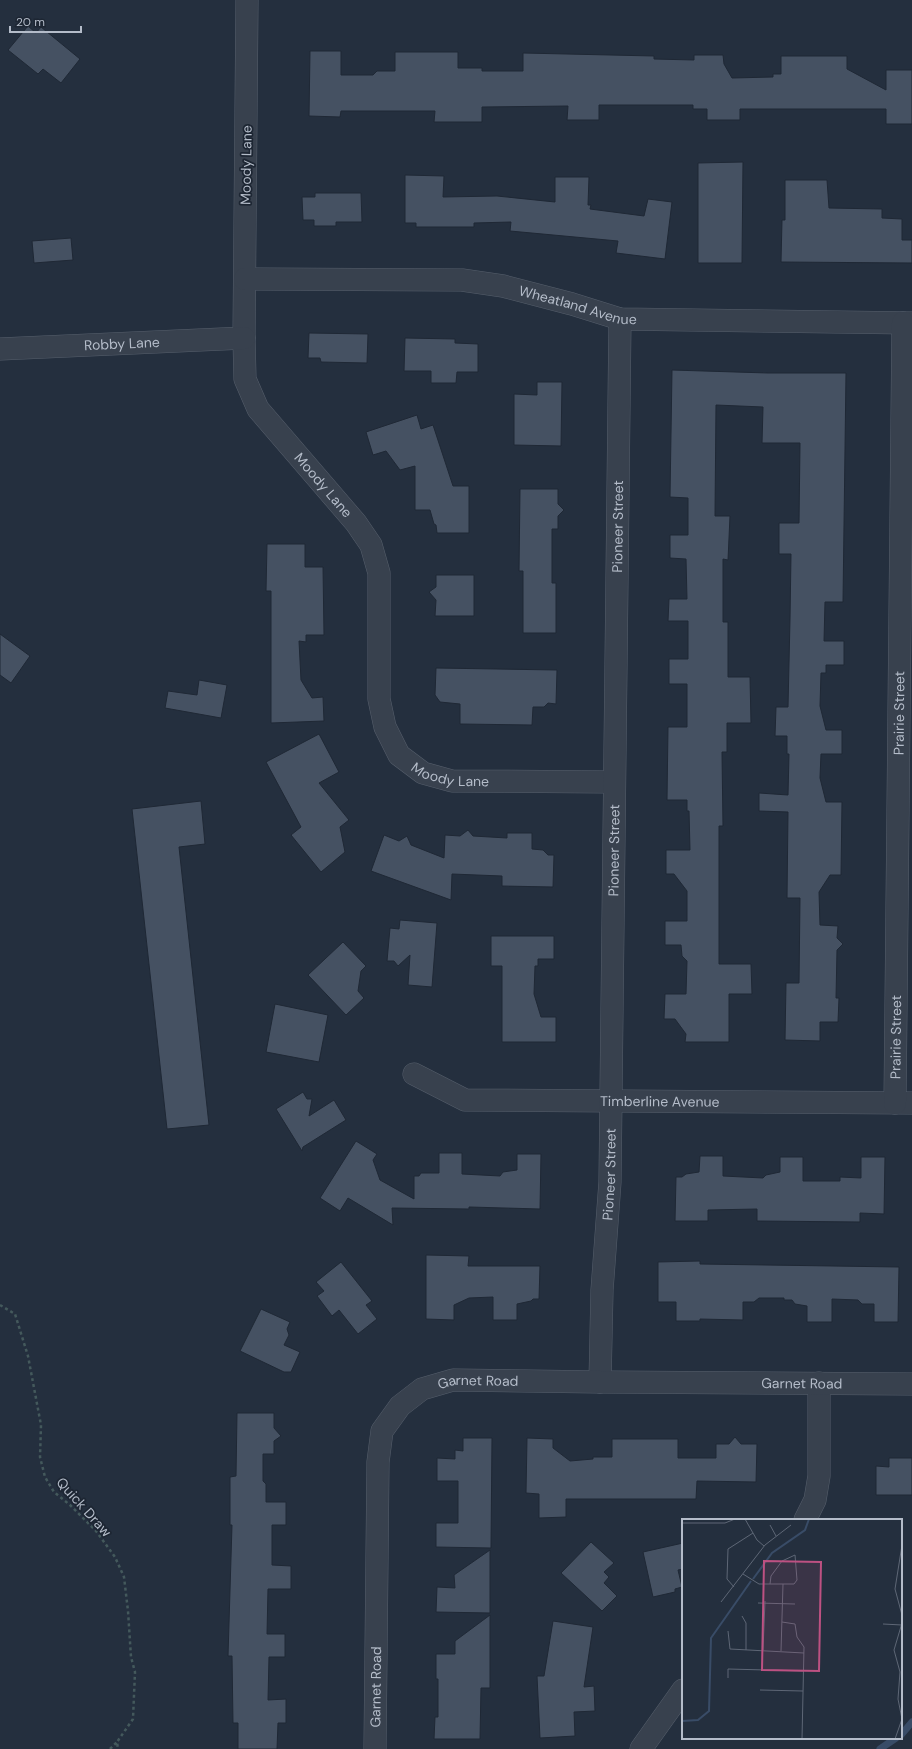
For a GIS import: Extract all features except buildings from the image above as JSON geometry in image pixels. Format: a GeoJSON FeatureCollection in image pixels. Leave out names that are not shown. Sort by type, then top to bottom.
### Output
{"type":"FeatureCollection","features":[{"type":"Feature","properties":{"kind":"street","name":"Moody Lane"},"geometry":{"type":"LineString","coordinates":[[247,0],[244,279],[245,379],[258,410],[356,523],[371,545],[378,574],[379,699],[385,727],[399,755],[423,773],[452,781],[613,782]]}},
{"type":"Feature","properties":{"kind":"street","name":"Wheatland Avenue"},"geometry":{"type":"LineString","coordinates":[[244,279],[462,280],[503,286],[572,304],[620,319],[908,323]]}},
{"type":"Feature","properties":{"kind":"street","name":"Pioneer Street"},"geometry":{"type":"LineString","coordinates":[[600,1382],[602,1290],[610,1182],[613,782],[620,319]]}},
{"type":"Feature","properties":{"kind":"street","name":"Prairie Street"},"geometry":{"type":"LineString","coordinates":[[904,1103],[908,323]]}},
{"type":"Feature","properties":{"kind":"street","name":"Robby Lane"},"geometry":{"type":"LineString","coordinates":[[0,349],[244,338]]}},
{"type":"Feature","properties":{"kind":"street","name":"Timberline Avenue"},"geometry":{"type":"LineString","coordinates":[[414,1074],[465,1100],[904,1103]]}},
{"type":"Feature","properties":{"kind":"street","name":"Garnet Road"},"geometry":{"type":"LineString","coordinates":[[375,1749],[378,1462],[382,1431],[400,1406],[422,1389],[453,1380],[912,1384]]}},
{"type":"Feature","properties":{"kind":"street"},"geometry":{"type":"LineString","coordinates":[[806,1519],[815,1500],[819,1476],[819,1383]]}},
{"type":"Feature","properties":{"kind":"street"},"geometry":{"type":"LineString","coordinates":[[641,1749],[682,1691]]}},
{"type":"Feature","properties":{"kind":"path","name":"Quick Draw"},"geometry":{"type":"LineString","coordinates":[[0,1305],[15,1314],[28,1356],[41,1425],[40,1457],[45,1477],[54,1492],[70,1505],[96,1531],[115,1557],[124,1577],[131,1657],[135,1672],[133,1719],[117,1742],[110,1749]]}},
{"type":"Feature","properties":{"kind":"path"},"geometry":{"type":"LineString","coordinates":[[117,1742],[118,1749]]}},
{"type":"Feature","properties":{"kind":"waterway"},"geometry":{"type":"LineString","coordinates":[[902,1734],[912,1722]]}},
{"type":"Feature","properties":{"kind":"waterway"},"geometry":{"type":"LineString","coordinates":[[880,1749],[895,1739]]}}]}
